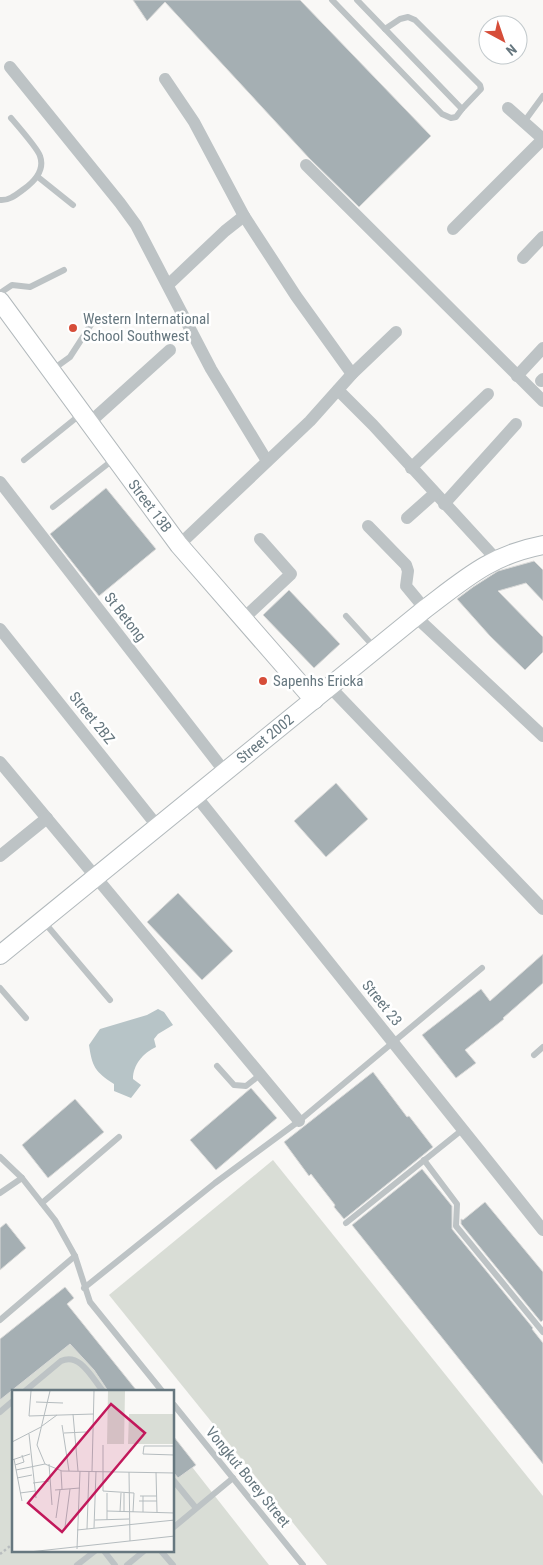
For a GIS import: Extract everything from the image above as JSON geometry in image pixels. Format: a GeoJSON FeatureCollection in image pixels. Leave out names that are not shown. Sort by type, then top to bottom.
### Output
{"type":"FeatureCollection","features":[{"type":"Feature","properties":{"kind":"street"},"geometry":{"type":"LineString","coordinates":[[10,67],[120,202],[136,225],[220,385],[267,460]]}},
{"type":"Feature","properties":{"kind":"street"},"geometry":{"type":"LineString","coordinates":[[165,80],[194,122],[244,216],[296,296],[352,374]]}},
{"type":"Feature","properties":{"kind":"street"},"geometry":{"type":"LineString","coordinates":[[453,229],[543,139],[508,108]]}},
{"type":"Feature","properties":{"kind":"street"},"geometry":{"type":"LineString","coordinates":[[306,165],[543,401]]}},
{"type":"Feature","properties":{"kind":"street"},"geometry":{"type":"LineString","coordinates":[[168,286],[244,216]]}},
{"type":"Feature","properties":{"kind":"street"},"geometry":{"type":"LineString","coordinates":[[523,258],[543,237]]}},
{"type":"Feature","properties":{"kind":"street","name":"Street 13B"},"geometry":{"type":"LineString","coordinates":[[0,302],[179,545],[314,700]]}},
{"type":"Feature","properties":{"kind":"street"},"geometry":{"type":"LineString","coordinates":[[179,545],[310,421],[352,374],[396,332]]}},
{"type":"Feature","properties":{"kind":"street"},"geometry":{"type":"LineString","coordinates":[[517,376],[543,348]]}},
{"type":"Feature","properties":{"kind":"street"},"geometry":{"type":"LineString","coordinates":[[86,418],[170,350]]}},
{"type":"Feature","properties":{"kind":"street"},"geometry":{"type":"LineString","coordinates":[[338,390],[373,425],[434,494],[496,559]]}},
{"type":"Feature","properties":{"kind":"street"},"geometry":{"type":"LineString","coordinates":[[411,468],[488,394]]}},
{"type":"Feature","properties":{"kind":"street"},"geometry":{"type":"LineString","coordinates":[[444,504],[516,424]]}},
{"type":"Feature","properties":{"kind":"street","name":"St Betong"},"geometry":{"type":"LineString","coordinates":[[0,482],[225,772]]}},
{"type":"Feature","properties":{"kind":"street"},"geometry":{"type":"LineString","coordinates":[[407,518],[434,494]]}},
{"type":"Feature","properties":{"kind":"street"},"geometry":{"type":"LineString","coordinates":[[368,526],[406,565],[408,571],[406,586],[420,613],[541,731]]}},
{"type":"Feature","properties":{"kind":"street"},"geometry":{"type":"LineString","coordinates":[[243,619],[290,574],[260,539]]}},
{"type":"Feature","properties":{"kind":"street","name":"Street 2002"},"geometry":{"type":"LineString","coordinates":[[0,956],[420,613],[479,569],[496,559],[524,549],[543,545]]}},
{"type":"Feature","properties":{"kind":"street","name":"Street 2BZ"},"geometry":{"type":"LineString","coordinates":[[0,629],[158,827]]}},
{"type":"Feature","properties":{"kind":"street"},"geometry":{"type":"LineString","coordinates":[[330,687],[543,909]]}},
{"type":"Feature","properties":{"kind":"street"},"geometry":{"type":"LineString","coordinates":[[0,762],[299,1121]]}},
{"type":"Feature","properties":{"kind":"street","name":"Street 23"},"geometry":{"type":"LineString","coordinates":[[196,796],[543,1230]]}},
{"type":"Feature","properties":{"kind":"street"},"geometry":{"type":"LineString","coordinates":[[0,856],[47,818]]}},
{"type":"Feature","properties":{"kind":"lane"},"geometry":{"type":"LineString","coordinates":[[332,0],[442,114],[451,118],[456,116],[481,89],[480,85],[415,20],[408,17],[400,19],[385,29]]}},
{"type":"Feature","properties":{"kind":"lane"},"geometry":{"type":"LineString","coordinates":[[357,0],[462,109]]}},
{"type":"Feature","properties":{"kind":"lane"},"geometry":{"type":"LineString","coordinates":[[524,122],[543,96]]}},
{"type":"Feature","properties":{"kind":"lane"},"geometry":{"type":"LineString","coordinates":[[0,200],[6,200],[38,177],[40,156],[11,118]]}},
{"type":"Feature","properties":{"kind":"lane"},"geometry":{"type":"LineString","coordinates":[[38,177],[73,205]]}},
{"type":"Feature","properties":{"kind":"lane"},"geometry":{"type":"LineString","coordinates":[[0,293],[12,285],[30,287],[64,270]]}},
{"type":"Feature","properties":{"kind":"lane"},"geometry":{"type":"LineString","coordinates":[[51,371],[70,357],[92,323]]}},
{"type":"Feature","properties":{"kind":"lane"},"geometry":{"type":"LineString","coordinates":[[24,460],[86,418]]}},
{"type":"Feature","properties":{"kind":"lane"},"geometry":{"type":"LineString","coordinates":[[53,507],[115,458]]}},
{"type":"Feature","properties":{"kind":"lane"},"geometry":{"type":"LineString","coordinates":[[346,616],[376,649]]}},
{"type":"Feature","properties":{"kind":"lane"},"geometry":{"type":"LineString","coordinates":[[43,921],[110,1000]]}},
{"type":"Feature","properties":{"kind":"lane"},"geometry":{"type":"LineString","coordinates":[[84,1288],[216,1183],[299,1121],[482,968]]}},
{"type":"Feature","properties":{"kind":"lane"},"geometry":{"type":"LineString","coordinates":[[0,988],[26,1018]]}},
{"type":"Feature","properties":{"kind":"lane"},"geometry":{"type":"LineString","coordinates":[[534,1055],[543,1047]]}},
{"type":"Feature","properties":{"kind":"lane"},"geometry":{"type":"LineString","coordinates":[[217,1066],[234,1085],[246,1086],[261,1074]]}},
{"type":"Feature","properties":{"kind":"lane"},"geometry":{"type":"LineString","coordinates":[[346,1223],[462,1130]]}},
{"type":"Feature","properties":{"kind":"lane"},"geometry":{"type":"LineString","coordinates":[[42,1203],[119,1137]]}},
{"type":"Feature","properties":{"kind":"lane"},"geometry":{"type":"LineString","coordinates":[[0,1157],[22,1178],[55,1220],[75,1256],[90,1302],[161,1390]]}},
{"type":"Feature","properties":{"kind":"lane"},"geometry":{"type":"LineString","coordinates":[[424,1160],[457,1204],[456,1226],[543,1332]]}},
{"type":"Feature","properties":{"kind":"lane"},"geometry":{"type":"LineString","coordinates":[[0,1194],[22,1178]]}},
{"type":"Feature","properties":{"kind":"lane"},"geometry":{"type":"LineString","coordinates":[[0,1320],[75,1256]]}},
{"type":"Feature","properties":{"kind":"lane"},"geometry":{"type":"LineString","coordinates":[[26,1390],[61,1361],[75,1358],[102,1390]]}},
{"type":"Feature","properties":{"kind":"lane"},"geometry":{"type":"LineString","coordinates":[[0,1412],[12,1402]]}},
{"type":"Feature","properties":{"kind":"lane","name":"Vongkut Borey Street"},"geometry":{"type":"LineString","coordinates":[[175,1407],[303,1565]]}},
{"type":"Feature","properties":{"kind":"lane"},"geometry":{"type":"LineString","coordinates":[[175,1525],[233,1478]]}},
{"type":"Feature","properties":{"kind":"lane"},"geometry":{"type":"LineString","coordinates":[[175,1485],[196,1508]]}},
{"type":"Feature","properties":{"kind":"lane"},"geometry":{"type":"LineString","coordinates":[[81,1564],[94,1552]]}},
{"type":"Feature","properties":{"kind":"lane"},"geometry":{"type":"LineString","coordinates":[[105,1552],[115,1565]]}},
{"type":"Feature","properties":{"kind":"lane"},"geometry":{"type":"LineString","coordinates":[[127,1565],[143,1552]]}},
{"type":"Feature","properties":{"kind":"lane"},"geometry":{"type":"LineString","coordinates":[[162,1552],[173,1565]]}},
{"type":"Feature","properties":{"kind":"path"},"geometry":{"type":"LineString","coordinates":[[0,1554],[12,1545]]}},
{"type":"Feature","properties":{"kind":"shaded area"},"geometry":{"type":"Polygon","coordinates":[[[158,1009],[164,1012],[173,1025],[158,1034],[154,1039],[156,1047],[143,1056],[137,1064],[133,1079],[141,1085],[131,1098],[114,1091],[114,1084],[102,1076],[93,1063],[89,1045],[100,1029],[147,1015],[158,1009]]]}},
{"type":"Feature","properties":{"kind":"shaded area"},"geometry":{"type":"Polygon","coordinates":[[[273,1160],[543,1496],[543,1565],[327,1565],[109,1295],[273,1160]]]}},
{"type":"Feature","properties":{"kind":"shaded area"},"geometry":{"type":"Polygon","coordinates":[[[83,1328],[131,1390],[12,1390],[12,1552],[175,1552],[175,1445],[269,1565],[0,1565],[0,1396],[83,1328]]]}},
{"type":"Feature","properties":{"kind":"building"},"geometry":{"type":"Polygon","coordinates":[[[133,0],[300,0],[431,136],[359,207],[309,158],[165,2],[147,21],[133,0]]]}},
{"type":"Feature","properties":{"kind":"building"},"geometry":{"type":"Polygon","coordinates":[[[106,488],[156,549],[99,596],[50,534],[106,488]]]}},
{"type":"Feature","properties":{"kind":"building"},"geometry":{"type":"Polygon","coordinates":[[[534,561],[543,570],[543,601],[526,583],[498,591],[543,637],[543,652],[525,670],[490,636],[457,599],[498,571],[534,561]]]}},
{"type":"Feature","properties":{"kind":"building"},"geometry":{"type":"Polygon","coordinates":[[[289,590],[340,644],[314,668],[263,615],[289,590]]]}},
{"type":"Feature","properties":{"kind":"building"},"geometry":{"type":"Polygon","coordinates":[[[336,783],[368,819],[326,857],[294,821],[336,783]]]}},
{"type":"Feature","properties":{"kind":"building"},"geometry":{"type":"Polygon","coordinates":[[[178,893],[233,951],[202,980],[147,922],[178,893]]]}},
{"type":"Feature","properties":{"kind":"building"},"geometry":{"type":"Polygon","coordinates":[[[543,954],[543,983],[504,1019],[465,1050],[476,1063],[456,1078],[422,1035],[481,989],[490,1001],[543,954]]]}},
{"type":"Feature","properties":{"kind":"building"},"geometry":{"type":"Polygon","coordinates":[[[373,1072],[407,1117],[409,1116],[433,1147],[344,1219],[311,1174],[309,1176],[284,1142],[373,1072]]]}},
{"type":"Feature","properties":{"kind":"building"},"geometry":{"type":"Polygon","coordinates":[[[251,1088],[277,1118],[216,1170],[190,1140],[251,1088]]]}},
{"type":"Feature","properties":{"kind":"building"},"geometry":{"type":"Polygon","coordinates":[[[75,1099],[104,1132],[48,1178],[22,1145],[75,1099]]]}},
{"type":"Feature","properties":{"kind":"building"},"geometry":{"type":"Polygon","coordinates":[[[422,1169],[452,1206],[452,1229],[533,1328],[543,1343],[543,1464],[352,1225],[422,1169]]]}},
{"type":"Feature","properties":{"kind":"building"},"geometry":{"type":"Polygon","coordinates":[[[485,1202],[543,1272],[543,1320],[541,1322],[461,1224],[461,1219],[463,1220],[485,1202]]]}},
{"type":"Feature","properties":{"kind":"building"},"geometry":{"type":"Polygon","coordinates":[[[6,1223],[26,1248],[0,1270],[0,1228],[6,1223]]]}},
{"type":"Feature","properties":{"kind":"building"},"geometry":{"type":"Polygon","coordinates":[[[65,1287],[74,1298],[67,1304],[136,1390],[107,1390],[94,1370],[70,1344],[0,1400],[0,1339],[65,1287]]]}},
{"type":"Feature","properties":{"kind":"building"},"geometry":{"type":"Polygon","coordinates":[[[175,1438],[196,1465],[178,1478],[175,1474],[175,1438]]]}},
{"type":"Feature","properties":{"kind":"place","name":"Western International School Southwest"},"geometry":{"type":"Point","coordinates":[73,328]}},
{"type":"Feature","properties":{"kind":"place","name":"Sapenhs Ericka"},"geometry":{"type":"Point","coordinates":[263,681]}}]}
